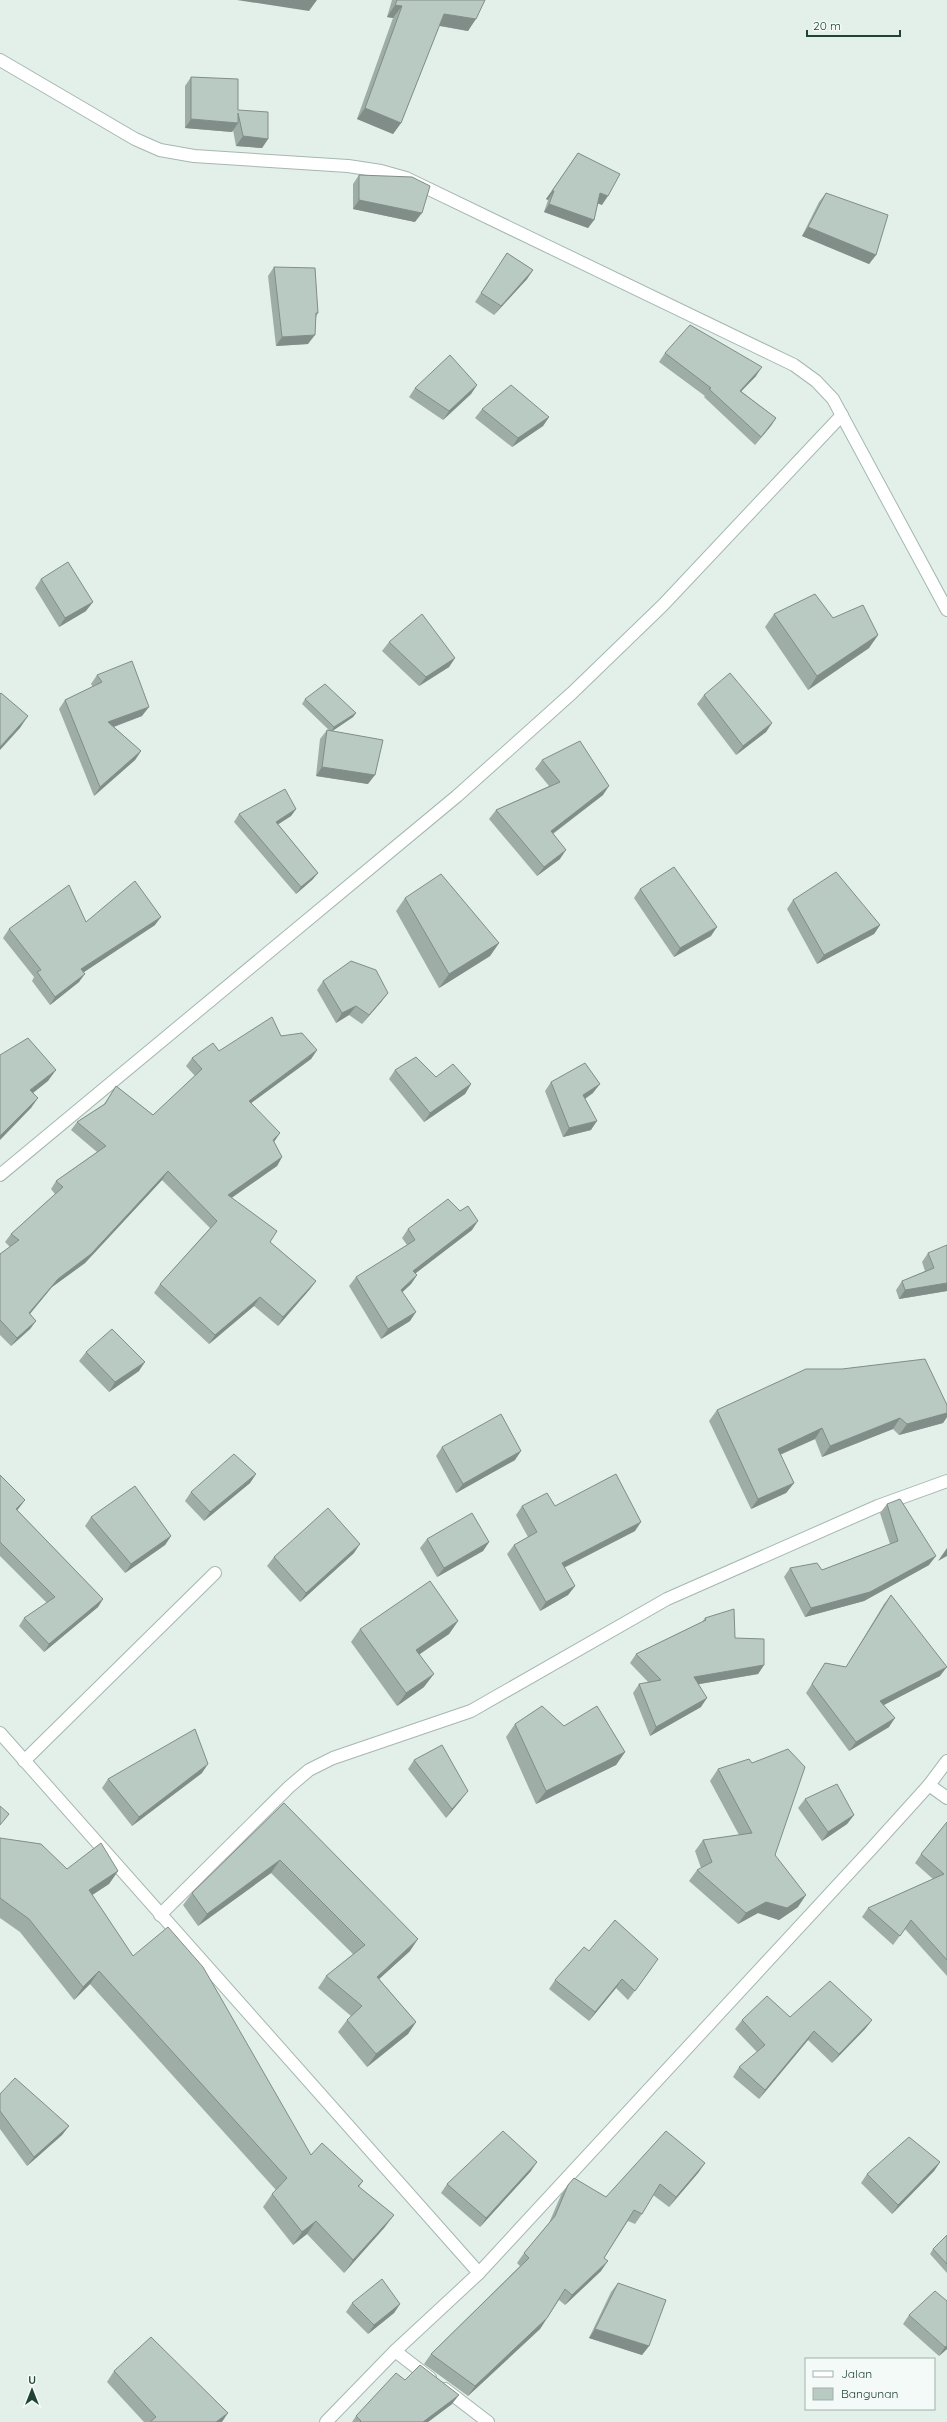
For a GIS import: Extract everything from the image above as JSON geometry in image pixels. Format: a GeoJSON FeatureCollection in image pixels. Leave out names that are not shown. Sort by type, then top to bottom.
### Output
{"type":"FeatureCollection","features":[{"type":"Feature","properties":{"kind":"street"},"geometry":{"type":"LineString","coordinates":[[0,60],[135,139],[160,150],[194,156],[348,166],[381,171],[406,178],[794,365],[816,381],[833,399],[947,610]]}},
{"type":"Feature","properties":{"kind":"street"},"geometry":{"type":"LineString","coordinates":[[0,1175],[457,796],[561,703],[663,605],[842,415]]}},
{"type":"Feature","properties":{"kind":"street"},"geometry":{"type":"LineString","coordinates":[[160,1915],[289,1787],[309,1770],[333,1758],[471,1711],[667,1599],[878,1506],[947,1481]]}},
{"type":"Feature","properties":{"kind":"street"},"geometry":{"type":"LineString","coordinates":[[24,1760],[215,1573]]}},
{"type":"Feature","properties":{"kind":"street"},"geometry":{"type":"LineString","coordinates":[[0,1733],[479,2273]]}},
{"type":"Feature","properties":{"kind":"street"},"geometry":{"type":"LineString","coordinates":[[326,2422],[395,2351],[479,2273],[929,1785],[947,1761]]}},
{"type":"Feature","properties":{"kind":"street"},"geometry":{"type":"LineString","coordinates":[[929,1785],[947,1798]]}},
{"type":"Feature","properties":{"kind":"street"},"geometry":{"type":"LineString","coordinates":[[395,2351],[488,2422]]}},
{"type":"Feature","properties":{"kind":"building"},"geometry":{"type":"Polygon","coordinates":[[[397,0],[485,0],[476,19],[444,14],[401,123],[365,108],[402,6],[395,5],[397,0]]]}},
{"type":"Feature","properties":{"kind":"building"},"geometry":{"type":"Polygon","coordinates":[[[191,77],[238,79],[238,110],[268,112],[268,139],[243,136],[238,113],[238,123],[191,119],[191,77]]]}},
{"type":"Feature","properties":{"kind":"building"},"geometry":{"type":"Polygon","coordinates":[[[578,153],[620,174],[608,196],[600,193],[594,220],[549,204],[554,191],[552,191],[578,153]]]}},
{"type":"Feature","properties":{"kind":"building"},"geometry":{"type":"Polygon","coordinates":[[[359,175],[412,177],[430,186],[422,213],[359,200],[359,175]]]}},
{"type":"Feature","properties":{"kind":"building"},"geometry":{"type":"Polygon","coordinates":[[[826,193],[888,215],[876,255],[808,227],[826,193]]]}},
{"type":"Feature","properties":{"kind":"building"},"geometry":{"type":"Polygon","coordinates":[[[507,253],[533,270],[501,306],[481,293],[507,253]]]}},
{"type":"Feature","properties":{"kind":"building"},"geometry":{"type":"Polygon","coordinates":[[[274,267],[315,268],[318,313],[316,313],[315,335],[282,337],[274,267]]]}},
{"type":"Feature","properties":{"kind":"building"},"geometry":{"type":"Polygon","coordinates":[[[690,325],[762,367],[740,391],[776,418],[761,437],[709,389],[711,388],[665,353],[690,325]]]}},
{"type":"Feature","properties":{"kind":"building"},"geometry":{"type":"Polygon","coordinates":[[[450,355],[477,385],[449,411],[415,388],[450,355]]]}},
{"type":"Feature","properties":{"kind":"building"},"geometry":{"type":"Polygon","coordinates":[[[511,385],[549,417],[518,438],[482,409],[511,385]]]}},
{"type":"Feature","properties":{"kind":"building"},"geometry":{"type":"Polygon","coordinates":[[[68,562],[93,602],[65,618],[41,579],[68,562]]]}},
{"type":"Feature","properties":{"kind":"building"},"geometry":{"type":"Polygon","coordinates":[[[815,594],[833,618],[863,605],[878,635],[817,676],[774,614],[815,594]]]}},
{"type":"Feature","properties":{"kind":"building"},"geometry":{"type":"Polygon","coordinates":[[[422,614],[455,658],[426,677],[389,642],[422,614]]]}},
{"type":"Feature","properties":{"kind":"building"},"geometry":{"type":"Polygon","coordinates":[[[132,661],[149,707],[108,722],[141,751],[100,787],[65,700],[102,682],[97,675],[132,661]]]}},
{"type":"Feature","properties":{"kind":"building"},"geometry":{"type":"Polygon","coordinates":[[[730,673],[772,723],[743,746],[704,695],[730,673]]]}},
{"type":"Feature","properties":{"kind":"building"},"geometry":{"type":"Polygon","coordinates":[[[325,684],[356,713],[334,727],[305,699],[325,684]]]}},
{"type":"Feature","properties":{"kind":"building"},"geometry":{"type":"Polygon","coordinates":[[[1,693],[28,716],[0,747],[0,694],[1,693]]]}},
{"type":"Feature","properties":{"kind":"building"},"geometry":{"type":"Polygon","coordinates":[[[327,730],[383,740],[375,775],[322,767],[327,730]]]}},
{"type":"Feature","properties":{"kind":"building"},"geometry":{"type":"Polygon","coordinates":[[[580,741],[609,786],[551,831],[566,850],[544,867],[496,810],[560,782],[542,760],[580,741]]]}},
{"type":"Feature","properties":{"kind":"building"},"geometry":{"type":"Polygon","coordinates":[[[285,789],[296,809],[276,822],[318,873],[301,887],[239,814],[285,789]]]}},
{"type":"Feature","properties":{"kind":"building"},"geometry":{"type":"Polygon","coordinates":[[[674,867],[717,927],[680,948],[640,889],[674,867]]]}},
{"type":"Feature","properties":{"kind":"building"},"geometry":{"type":"Polygon","coordinates":[[[836,872],[880,925],[824,955],[793,900],[836,872]]]}},
{"type":"Feature","properties":{"kind":"building"},"geometry":{"type":"Polygon","coordinates":[[[441,874],[499,943],[449,974],[405,898],[441,874]]]}},
{"type":"Feature","properties":{"kind":"building"},"geometry":{"type":"Polygon","coordinates":[[[135,881],[161,917],[81,969],[85,974],[55,997],[37,972],[41,970],[9,929],[69,885],[86,922],[135,881]]]}},
{"type":"Feature","properties":{"kind":"building"},"geometry":{"type":"Polygon","coordinates":[[[351,961],[376,970],[388,993],[369,1015],[356,1006],[342,1013],[323,981],[351,961]]]}},
{"type":"Feature","properties":{"kind":"building"},"geometry":{"type":"Polygon","coordinates":[[[272,1017],[281,1036],[302,1033],[317,1050],[249,1101],[280,1133],[273,1140],[282,1157],[228,1195],[277,1231],[270,1242],[316,1281],[283,1317],[260,1297],[215,1335],[160,1284],[217,1221],[168,1171],[91,1254],[58,1279],[29,1313],[36,1321],[17,1338],[0,1320],[0,1254],[19,1240],[11,1234],[63,1187],[56,1181],[106,1146],[77,1122],[105,1104],[116,1086],[153,1115],[202,1069],[192,1058],[213,1043],[219,1051],[272,1017]]]}},
{"type":"Feature","properties":{"kind":"building"},"geometry":{"type":"Polygon","coordinates":[[[28,1038],[56,1070],[30,1090],[38,1098],[0,1136],[0,1055],[28,1038]]]}},
{"type":"Feature","properties":{"kind":"building"},"geometry":{"type":"Polygon","coordinates":[[[416,1057],[436,1077],[453,1064],[471,1084],[430,1113],[395,1070],[416,1057]]]}},
{"type":"Feature","properties":{"kind":"building"},"geometry":{"type":"Polygon","coordinates":[[[585,1063],[600,1084],[583,1095],[597,1121],[569,1128],[551,1082],[585,1063]]]}},
{"type":"Feature","properties":{"kind":"building"},"geometry":{"type":"Polygon","coordinates":[[[448,1199],[460,1211],[468,1206],[478,1221],[413,1271],[417,1275],[401,1290],[416,1312],[388,1329],[356,1277],[415,1240],[408,1229],[448,1199]]]}},
{"type":"Feature","properties":{"kind":"building"},"geometry":{"type":"Polygon","coordinates":[[[947,1245],[947,1283],[905,1290],[902,1281],[934,1268],[928,1253],[947,1245]]]}},
{"type":"Feature","properties":{"kind":"building"},"geometry":{"type":"Polygon","coordinates":[[[112,1329],[145,1362],[115,1382],[86,1352],[112,1329]]]}},
{"type":"Feature","properties":{"kind":"building"},"geometry":{"type":"Polygon","coordinates":[[[925,1359],[947,1405],[947,1413],[907,1424],[900,1418],[830,1446],[822,1428],[778,1449],[794,1483],[758,1499],[717,1410],[806,1369],[842,1369],[925,1359]]]}},
{"type":"Feature","properties":{"kind":"building"},"geometry":{"type":"Polygon","coordinates":[[[501,1414],[521,1451],[463,1484],[442,1447],[501,1414]]]}},
{"type":"Feature","properties":{"kind":"building"},"geometry":{"type":"Polygon","coordinates":[[[234,1454],[256,1474],[210,1512],[191,1492],[234,1454]]]}},
{"type":"Feature","properties":{"kind":"building"},"geometry":{"type":"Polygon","coordinates":[[[616,1474],[641,1522],[562,1563],[575,1586],[546,1602],[514,1545],[537,1532],[522,1506],[547,1493],[555,1506],[616,1474]]]}},
{"type":"Feature","properties":{"kind":"building"},"geometry":{"type":"Polygon","coordinates":[[[0,1475],[25,1500],[16,1509],[103,1599],[49,1644],[24,1618],[55,1597],[0,1542],[0,1475]]]}},
{"type":"Feature","properties":{"kind":"building"},"geometry":{"type":"Polygon","coordinates":[[[135,1486],[171,1536],[131,1564],[91,1517],[135,1486]]]}},
{"type":"Feature","properties":{"kind":"building"},"geometry":{"type":"Polygon","coordinates":[[[900,1499],[936,1556],[870,1592],[811,1608],[790,1568],[817,1563],[822,1570],[898,1541],[887,1504],[900,1499]]]}},
{"type":"Feature","properties":{"kind":"building"},"geometry":{"type":"Polygon","coordinates":[[[328,1508],[360,1544],[306,1593],[274,1557],[328,1508]]]}},
{"type":"Feature","properties":{"kind":"building"},"geometry":{"type":"Polygon","coordinates":[[[472,1513],[489,1542],[444,1568],[427,1539],[472,1513]]]}},
{"type":"Feature","properties":{"kind":"building"},"geometry":{"type":"Polygon","coordinates":[[[430,1581],[458,1621],[416,1650],[434,1674],[406,1693],[360,1629],[430,1581]]]}},
{"type":"Feature","properties":{"kind":"building"},"geometry":{"type":"Polygon","coordinates":[[[891,1595],[947,1667],[880,1701],[895,1718],[856,1742],[812,1684],[825,1663],[846,1667],[891,1595]]]}},
{"type":"Feature","properties":{"kind":"building"},"geometry":{"type":"Polygon","coordinates":[[[734,1609],[735,1638],[764,1639],[764,1665],[694,1677],[707,1698],[656,1727],[639,1684],[661,1680],[636,1654],[706,1620],[705,1618],[734,1609]]]}},
{"type":"Feature","properties":{"kind":"building"},"geometry":{"type":"Polygon","coordinates":[[[542,1706],[564,1726],[597,1706],[625,1752],[546,1791],[515,1724],[542,1706]]]}},
{"type":"Feature","properties":{"kind":"building"},"geometry":{"type":"Polygon","coordinates":[[[195,1729],[208,1764],[139,1817],[108,1779],[195,1729]]]}},
{"type":"Feature","properties":{"kind":"building"},"geometry":{"type":"Polygon","coordinates":[[[442,1745],[468,1791],[452,1809],[414,1760],[442,1745]]]}},
{"type":"Feature","properties":{"kind":"building"},"geometry":{"type":"Polygon","coordinates":[[[788,1749],[805,1767],[775,1855],[806,1895],[787,1908],[766,1902],[746,1913],[697,1870],[712,1862],[703,1840],[752,1833],[718,1769],[749,1759],[752,1763],[788,1749]]]}},
{"type":"Feature","properties":{"kind":"building"},"geometry":{"type":"Polygon","coordinates":[[[837,1784],[854,1815],[828,1832],[805,1799],[837,1784]]]}},
{"type":"Feature","properties":{"kind":"building"},"geometry":{"type":"Polygon","coordinates":[[[284,1803],[418,1939],[377,1977],[416,2022],[376,2054],[347,2020],[362,2006],[326,1976],[365,1945],[280,1860],[207,1914],[192,1893],[284,1803]]]}},
{"type":"Feature","properties":{"kind":"building"},"geometry":{"type":"Polygon","coordinates":[[[0,1806],[9,1814],[0,1825],[0,1806]]]}},
{"type":"Feature","properties":{"kind":"building"},"geometry":{"type":"Polygon","coordinates":[[[947,1822],[947,1960],[911,1920],[900,1936],[868,1908],[944,1874],[921,1854],[947,1822]]]}},
{"type":"Feature","properties":{"kind":"building"},"geometry":{"type":"Polygon","coordinates":[[[0,1838],[41,1844],[67,1869],[101,1843],[118,1871],[89,1890],[133,1956],[168,1927],[203,1967],[311,2155],[322,2143],[363,2181],[358,2186],[394,2215],[353,2260],[316,2221],[302,2232],[272,2194],[287,2178],[99,1971],[83,1987],[29,1919],[0,1898],[0,1838]]]}},
{"type":"Feature","properties":{"kind":"building"},"geometry":{"type":"Polygon","coordinates":[[[615,1920],[658,1959],[635,1991],[622,1979],[595,2012],[555,1980],[584,1947],[589,1951],[615,1920]]]}},
{"type":"Feature","properties":{"kind":"building"},"geometry":{"type":"Polygon","coordinates":[[[830,1981],[872,2020],[839,2054],[814,2031],[765,2090],[739,2067],[765,2045],[742,2020],[767,1996],[790,2017],[830,1981]]]}},
{"type":"Feature","properties":{"kind":"building"},"geometry":{"type":"Polygon","coordinates":[[[15,2078],[69,2126],[34,2157],[0,2111],[0,2094],[15,2078]]]}},
{"type":"Feature","properties":{"kind":"building"},"geometry":{"type":"Polygon","coordinates":[[[503,2131],[537,2162],[486,2218],[447,2184],[503,2131]]]}},
{"type":"Feature","properties":{"kind":"building"},"geometry":{"type":"Polygon","coordinates":[[[666,2131],[705,2163],[676,2197],[660,2184],[642,2214],[634,2210],[604,2258],[608,2261],[572,2295],[565,2289],[547,2318],[475,2386],[431,2354],[529,2258],[524,2253],[555,2216],[568,2185],[574,2178],[606,2197],[666,2131]]]}},
{"type":"Feature","properties":{"kind":"building"},"geometry":{"type":"Polygon","coordinates":[[[909,2137],[940,2162],[898,2205],[867,2174],[909,2137]]]}},
{"type":"Feature","properties":{"kind":"building"},"geometry":{"type":"Polygon","coordinates":[[[947,2235],[947,2264],[933,2249],[947,2235]]]}},
{"type":"Feature","properties":{"kind":"building"},"geometry":{"type":"Polygon","coordinates":[[[382,2279],[400,2304],[374,2325],[352,2303],[382,2279]]]}},
{"type":"Feature","properties":{"kind":"building"},"geometry":{"type":"Polygon","coordinates":[[[618,2283],[666,2300],[649,2346],[595,2329],[618,2283]]]}},
{"type":"Feature","properties":{"kind":"building"},"geometry":{"type":"Polygon","coordinates":[[[935,2291],[947,2301],[947,2346],[945,2347],[909,2315],[935,2291]]]}},
{"type":"Feature","properties":{"kind":"building"},"geometry":{"type":"Polygon","coordinates":[[[151,2337],[228,2413],[216,2422],[150,2422],[156,2417],[114,2371],[151,2337]]]}},
{"type":"Feature","properties":{"kind":"building"},"geometry":{"type":"Polygon","coordinates":[[[420,2365],[459,2395],[423,2422],[360,2422],[361,2421],[356,2416],[396,2373],[405,2380],[420,2365]]]}}]}
